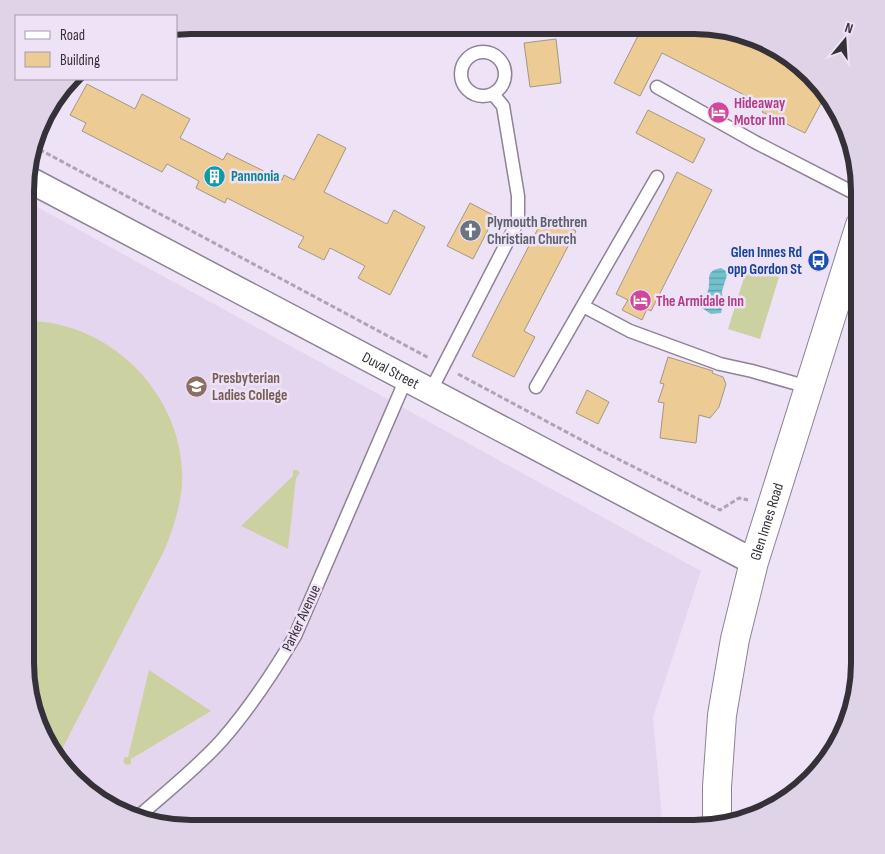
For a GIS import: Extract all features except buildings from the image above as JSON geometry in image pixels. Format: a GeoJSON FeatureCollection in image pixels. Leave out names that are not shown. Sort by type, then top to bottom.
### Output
{"type":"FeatureCollection","features":[{"type":"Feature","properties":{"kind":"main road","name":"Glen Innes Road"},"geometry":{"type":"LineString","coordinates":[[717,818],[717,787],[722,715],[735,640],[754,562],[851,253]]}},
{"type":"Feature","properties":{"kind":"street","name":"Duval Street"},"geometry":{"type":"LineString","coordinates":[[34,182],[754,562]]}},
{"type":"Feature","properties":{"kind":"lane"},"geometry":{"type":"LineString","coordinates":[[656,87],[755,142],[851,191]]}},
{"type":"Feature","properties":{"kind":"lane"},"geometry":{"type":"LineString","coordinates":[[430,392],[518,221],[518,196],[503,106],[493,94]]}},
{"type":"Feature","properties":{"kind":"lane"},"geometry":{"type":"LineString","coordinates":[[536,387],[657,177]]}},
{"type":"Feature","properties":{"kind":"lane"},"geometry":{"type":"LineString","coordinates":[[583,306],[630,330],[720,364],[808,387]]}},
{"type":"Feature","properties":{"kind":"lane","name":"Parker Avenue"},"geometry":{"type":"LineString","coordinates":[[143,812],[221,741],[252,703],[274,671],[294,636],[406,379]]}},
{"type":"Feature","properties":{"kind":"path"},"geometry":{"type":"LineString","coordinates":[[39,149],[602,451],[720,510],[740,498],[748,500]]}},
{"type":"Feature","properties":{"kind":"shaded area","name":"Presbyterian Ladies College"},"geometry":{"type":"Polygon","coordinates":[[[34,205],[701,571],[653,717],[662,820],[181,820],[150,815],[121,804],[87,781],[66,759],[55,742],[39,704],[34,673],[34,205]]]}},
{"type":"Feature","properties":{"kind":"green space"},"geometry":{"type":"Polygon","coordinates":[[[747,268],[779,277],[760,339],[728,329],[747,268]]]}},
{"type":"Feature","properties":{"kind":"green space"},"geometry":{"type":"Polygon","coordinates":[[[34,322],[59,325],[88,335],[115,350],[139,371],[158,395],[172,423],[180,453],[182,485],[178,511],[164,551],[61,751],[46,723],[39,704],[34,673],[34,322]]]}},
{"type":"Feature","properties":{"kind":"green space"},"geometry":{"type":"Polygon","coordinates":[[[293,470],[297,470],[300,473],[296,478],[288,549],[241,526],[293,476],[293,470]]]}},
{"type":"Feature","properties":{"kind":"green space"},"geometry":{"type":"Polygon","coordinates":[[[149,670],[211,711],[131,759],[131,764],[126,765],[123,761],[125,757],[128,757],[149,670]]]}},
{"type":"Feature","properties":{"kind":"water"},"geometry":{"type":"Polygon","coordinates":[[[721,268],[728,272],[722,291],[723,303],[721,313],[711,314],[702,308],[701,299],[709,289],[710,275],[715,270],[721,268]]]}},
{"type":"Feature","properties":{"kind":"place","name":"Hideaway Motor Inn"},"geometry":{"type":"Point","coordinates":[718,112]}},
{"type":"Feature","properties":{"kind":"place","name":"Pannonia"},"geometry":{"type":"Point","coordinates":[215,176]}},
{"type":"Feature","properties":{"kind":"place","name":"Plymouth Brethren Christian Church"},"geometry":{"type":"Point","coordinates":[471,231]}},
{"type":"Feature","properties":{"kind":"place","name":"Glen Innes Rd opp Gordon St"},"geometry":{"type":"Point","coordinates":[818,261]}},
{"type":"Feature","properties":{"kind":"place","name":"The Armidale Inn"},"geometry":{"type":"Point","coordinates":[640,301]}},
{"type":"Feature","properties":{"kind":"place","name":"Presbyterian Ladies College"},"geometry":{"type":"Point","coordinates":[196,387]}}]}
